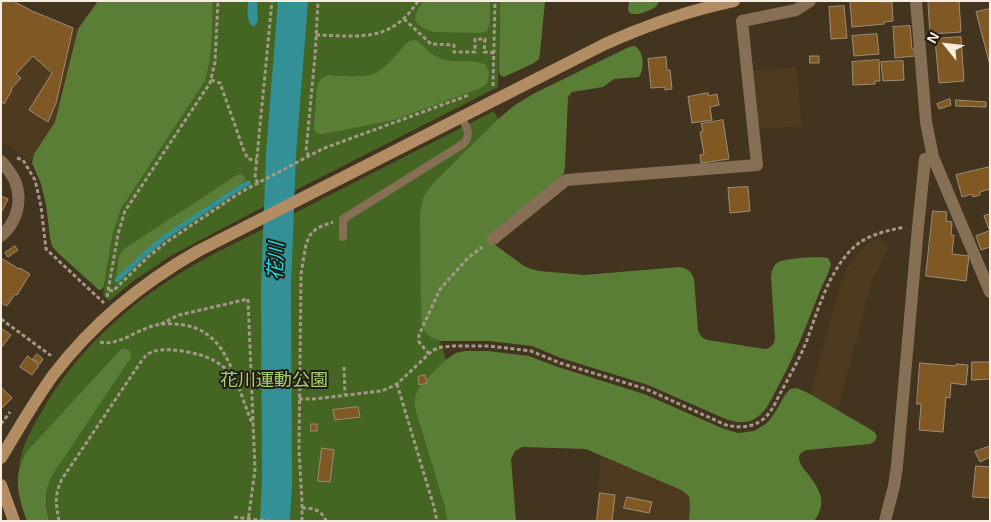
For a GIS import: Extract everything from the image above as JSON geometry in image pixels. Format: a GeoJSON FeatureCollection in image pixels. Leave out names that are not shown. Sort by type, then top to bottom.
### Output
{"type":"FeatureCollection","features":[{"type":"Feature","properties":{"kind":"street"},"geometry":{"type":"LineString","coordinates":[[1,458],[32,406],[74,349],[102,321],[138,290],[177,263],[462,117],[496,92],[626,35],[688,13],[734,1]]}},
{"type":"Feature","properties":{"kind":"street"},"geometry":{"type":"LineString","coordinates":[[492,239],[566,180],[757,165],[742,21],[796,10],[810,1]]}},
{"type":"Feature","properties":{"kind":"street"},"geometry":{"type":"LineString","coordinates":[[916,1],[926,122],[933,157],[990,292]]}},
{"type":"Feature","properties":{"kind":"street"},"geometry":{"type":"LineString","coordinates":[[885,521],[897,466],[925,159],[933,157]]}},
{"type":"Feature","properties":{"kind":"street"},"geometry":{"type":"LineString","coordinates":[[1,161],[14,180],[18,193],[18,206],[15,219],[8,230],[1,236]]}},
{"type":"Feature","properties":{"kind":"street"},"geometry":{"type":"LineString","coordinates":[[1,485],[14,521]]}},
{"type":"Feature","properties":{"kind":"lane"},"geometry":{"type":"LineString","coordinates":[[343,237],[343,219],[467,140],[468,129],[462,117]]}},
{"type":"Feature","properties":{"kind":"path"},"geometry":{"type":"LineString","coordinates":[[23,160],[35,180],[41,206],[46,249],[106,305],[118,234],[125,211],[211,80],[215,62],[218,1]]}},
{"type":"Feature","properties":{"kind":"path"},"geometry":{"type":"LineString","coordinates":[[259,183],[255,178],[272,1]]}},
{"type":"Feature","properties":{"kind":"path"},"geometry":{"type":"LineString","coordinates":[[309,156],[306,151],[318,1]]}},
{"type":"Feature","properties":{"kind":"path"},"geometry":{"type":"LineString","coordinates":[[316,35],[372,35],[383,32],[394,27],[404,19],[418,1]]}},
{"type":"Feature","properties":{"kind":"path"},"geometry":{"type":"LineString","coordinates":[[485,90],[496,92],[494,53],[495,1]]}},
{"type":"Feature","properties":{"kind":"path"},"geometry":{"type":"LineString","coordinates":[[404,19],[431,44],[454,45],[454,52],[475,52],[475,39],[485,39],[484,52],[494,53]]}},
{"type":"Feature","properties":{"kind":"path"},"geometry":{"type":"LineString","coordinates":[[211,80],[220,83],[248,159],[257,160]]}},
{"type":"Feature","properties":{"kind":"path"},"geometry":{"type":"LineString","coordinates":[[109,290],[113,291],[148,257],[168,241],[241,192],[322,149],[477,92]]}},
{"type":"Feature","properties":{"kind":"path"},"geometry":{"type":"LineString","coordinates":[[302,521],[299,461],[301,274],[306,244],[310,235],[317,228],[343,219]]}},
{"type":"Feature","properties":{"kind":"path"},"geometry":{"type":"LineString","coordinates":[[299,399],[314,399],[389,388],[397,384],[433,350],[452,346],[488,346],[531,351],[560,363],[646,389],[726,425],[739,428],[752,426],[763,419],[782,390],[806,343],[826,290],[837,268],[850,251],[864,239],[878,233],[906,226],[918,227]]}},
{"type":"Feature","properties":{"kind":"path"},"geometry":{"type":"LineString","coordinates":[[429,354],[419,342],[419,335],[440,289],[468,258],[492,239]]}},
{"type":"Feature","properties":{"kind":"path"},"geometry":{"type":"LineString","coordinates":[[161,324],[179,315],[248,299],[255,470],[249,520]]}},
{"type":"Feature","properties":{"kind":"path"},"geometry":{"type":"LineString","coordinates":[[1,319],[50,355],[45,363]]}},
{"type":"Feature","properties":{"kind":"path"},"geometry":{"type":"LineString","coordinates":[[123,338],[148,327],[161,324],[174,323],[200,330],[220,346],[227,357],[253,426]]}},
{"type":"Feature","properties":{"kind":"path"},"geometry":{"type":"LineString","coordinates":[[59,521],[56,495],[62,479],[146,355],[154,351],[164,350],[202,355],[213,360],[235,377]]}},
{"type":"Feature","properties":{"kind":"path"},"geometry":{"type":"LineString","coordinates":[[344,367],[344,395]]}},
{"type":"Feature","properties":{"kind":"path"},"geometry":{"type":"LineString","coordinates":[[228,391],[235,377]]}},
{"type":"Feature","properties":{"kind":"path"},"geometry":{"type":"LineString","coordinates":[[397,384],[437,521]]}},
{"type":"Feature","properties":{"kind":"path"},"geometry":{"type":"LineString","coordinates":[[1,424],[12,409]]}},
{"type":"Feature","properties":{"kind":"path"},"geometry":{"type":"LineString","coordinates":[[302,508],[317,510],[322,513],[326,521]]}},
{"type":"Feature","properties":{"kind":"path"},"geometry":{"type":"LineString","coordinates":[[234,517],[269,521]]}},
{"type":"Feature","properties":{"kind":"shaded area"},"geometry":{"type":"Polygon","coordinates":[[[1,1],[15,1],[78,29],[55,122],[30,161],[1,141],[1,1]]]}},
{"type":"Feature","properties":{"kind":"shaded area"},"geometry":{"type":"Polygon","coordinates":[[[796,67],[802,126],[758,129],[752,71],[796,67]]]}},
{"type":"Feature","properties":{"kind":"shaded area"},"geometry":{"type":"Polygon","coordinates":[[[877,238],[889,245],[871,284],[838,410],[810,394],[846,269],[861,249],[877,238]]]}},
{"type":"Feature","properties":{"kind":"shaded area"},"geometry":{"type":"Polygon","coordinates":[[[601,455],[681,490],[689,496],[689,521],[595,521],[601,455]]]}},
{"type":"Feature","properties":{"kind":"green space"},"geometry":{"type":"Polygon","coordinates":[[[98,1],[213,1],[211,52],[205,81],[121,209],[113,233],[104,286],[99,290],[52,246],[41,184],[32,163],[34,154],[55,122],[78,29],[98,1]]]}},
{"type":"Feature","properties":{"kind":"green space","name":"花川運動公園"},"geometry":{"type":"Polygon","coordinates":[[[213,1],[500,1],[498,87],[284,196],[283,219],[494,111],[498,119],[433,183],[432,338],[440,341],[446,360],[424,381],[416,412],[444,504],[447,521],[49,521],[46,502],[48,483],[124,349],[120,350],[27,451],[19,467],[22,452],[38,417],[70,370],[103,333],[161,285],[215,253],[273,224],[273,202],[172,255],[132,282],[109,301],[103,295],[113,233],[121,209],[205,81],[211,52],[213,1]]]}},
{"type":"Feature","properties":{"kind":"green space"},"geometry":{"type":"Polygon","coordinates":[[[423,1],[490,1],[490,22],[487,31],[479,33],[434,32],[426,29],[415,20],[416,13],[423,1]]]}},
{"type":"Feature","properties":{"kind":"green space"},"geometry":{"type":"Polygon","coordinates":[[[500,1],[545,1],[539,59],[504,77],[500,75],[499,71],[500,1]]]}},
{"type":"Feature","properties":{"kind":"green space"},"geometry":{"type":"Polygon","coordinates":[[[629,1],[659,1],[654,8],[633,14],[628,10],[629,1]]]}},
{"type":"Feature","properties":{"kind":"green space"},"geometry":{"type":"Polygon","coordinates":[[[416,40],[438,58],[486,65],[489,72],[487,84],[481,88],[394,120],[323,134],[316,132],[314,127],[317,86],[322,79],[329,75],[357,76],[373,74],[386,65],[406,44],[416,40]]]}},
{"type":"Feature","properties":{"kind":"green space"},"geometry":{"type":"Polygon","coordinates":[[[635,46],[643,60],[639,77],[614,79],[603,87],[572,92],[568,97],[564,173],[494,244],[524,266],[539,271],[584,275],[680,267],[690,272],[694,279],[698,330],[704,338],[765,349],[772,346],[775,339],[771,277],[774,266],[781,261],[794,259],[810,257],[828,258],[831,264],[829,271],[788,368],[765,410],[753,420],[741,422],[728,420],[648,385],[561,358],[532,346],[489,341],[440,341],[432,338],[425,332],[421,323],[420,214],[423,198],[433,183],[498,119],[515,105],[533,94],[629,47],[635,46]]]}},
{"type":"Feature","properties":{"kind":"green space"},"geometry":{"type":"Polygon","coordinates":[[[241,174],[245,179],[242,183],[203,209],[191,222],[156,247],[122,278],[119,280],[116,278],[119,256],[124,249],[241,174]]]}},
{"type":"Feature","properties":{"kind":"green space"},"geometry":{"type":"Polygon","coordinates":[[[124,348],[129,350],[131,354],[130,359],[50,480],[46,497],[49,521],[27,521],[19,494],[18,477],[19,468],[27,451],[120,350],[124,348]]]}},
{"type":"Feature","properties":{"kind":"green space"},"geometry":{"type":"Polygon","coordinates":[[[465,351],[488,351],[529,356],[644,394],[724,429],[738,433],[754,431],[767,423],[790,389],[797,388],[873,431],[876,438],[870,444],[806,450],[801,453],[799,459],[801,464],[821,497],[821,508],[814,521],[689,521],[689,496],[681,490],[586,449],[522,447],[515,451],[511,459],[516,521],[447,521],[444,504],[416,412],[415,400],[419,388],[439,366],[454,354],[465,351]]]}},
{"type":"Feature","properties":{"kind":"water"},"geometry":{"type":"Polygon","coordinates":[[[248,1],[257,1],[258,20],[255,26],[252,26],[249,21],[248,1]]]}},
{"type":"Feature","properties":{"kind":"building"},"geometry":{"type":"Polygon","coordinates":[[[5,1],[13,1],[73,28],[56,103],[48,122],[29,110],[52,73],[33,56],[16,74],[21,78],[11,89],[4,104],[1,101],[1,5],[5,1]]]}},
{"type":"Feature","properties":{"kind":"building"},"geometry":{"type":"Polygon","coordinates":[[[929,1],[959,1],[961,32],[930,34],[929,1]]]}},
{"type":"Feature","properties":{"kind":"building"},"geometry":{"type":"Polygon","coordinates":[[[850,2],[892,2],[893,21],[884,22],[884,24],[852,27],[850,2]]]}},
{"type":"Feature","properties":{"kind":"building"},"geometry":{"type":"Polygon","coordinates":[[[844,6],[847,38],[831,39],[829,7],[844,6]]]}},
{"type":"Feature","properties":{"kind":"building"},"geometry":{"type":"Polygon","coordinates":[[[990,9],[990,65],[976,12],[990,9]]]}},
{"type":"Feature","properties":{"kind":"building"},"geometry":{"type":"Polygon","coordinates":[[[910,26],[912,49],[914,49],[915,56],[895,58],[893,27],[910,26]]]}},
{"type":"Feature","properties":{"kind":"building"},"geometry":{"type":"Polygon","coordinates":[[[877,34],[879,54],[854,56],[852,36],[877,34]]]}},
{"type":"Feature","properties":{"kind":"building"},"geometry":{"type":"Polygon","coordinates":[[[961,37],[964,81],[939,83],[935,39],[961,37]]]}},
{"type":"Feature","properties":{"kind":"building"},"geometry":{"type":"Polygon","coordinates":[[[810,56],[819,56],[819,63],[810,63],[810,56]]]}},
{"type":"Feature","properties":{"kind":"building"},"geometry":{"type":"Polygon","coordinates":[[[666,57],[667,70],[670,70],[672,89],[665,90],[665,87],[651,88],[648,59],[666,57]]]}},
{"type":"Feature","properties":{"kind":"building"},"geometry":{"type":"Polygon","coordinates":[[[879,60],[880,81],[875,81],[875,84],[853,85],[852,62],[879,60]]]}},
{"type":"Feature","properties":{"kind":"building"},"geometry":{"type":"Polygon","coordinates":[[[903,61],[904,80],[883,81],[881,62],[903,61]]]}},
{"type":"Feature","properties":{"kind":"building"},"geometry":{"type":"Polygon","coordinates":[[[708,93],[709,96],[717,94],[719,105],[710,107],[712,120],[692,123],[688,97],[708,93]]]}},
{"type":"Feature","properties":{"kind":"building"},"geometry":{"type":"Polygon","coordinates":[[[950,99],[951,105],[939,109],[937,104],[950,99]]]}},
{"type":"Feature","properties":{"kind":"building"},"geometry":{"type":"Polygon","coordinates":[[[956,100],[986,102],[986,107],[956,106],[956,100]]]}},
{"type":"Feature","properties":{"kind":"building"},"geometry":{"type":"Polygon","coordinates":[[[723,120],[729,159],[701,163],[700,155],[704,154],[700,132],[703,131],[701,124],[723,120]]]}},
{"type":"Feature","properties":{"kind":"building"},"geometry":{"type":"Polygon","coordinates":[[[990,167],[990,189],[980,192],[980,195],[973,197],[972,194],[962,197],[956,175],[990,167]]]}},
{"type":"Feature","properties":{"kind":"building"},"geometry":{"type":"Polygon","coordinates":[[[748,187],[750,211],[730,213],[728,188],[748,187]]]}},
{"type":"Feature","properties":{"kind":"building"},"geometry":{"type":"Polygon","coordinates":[[[1,196],[8,199],[1,213],[1,196]]]}},
{"type":"Feature","properties":{"kind":"building"},"geometry":{"type":"Polygon","coordinates":[[[933,211],[947,212],[946,221],[952,222],[951,235],[954,235],[952,254],[969,256],[966,281],[926,276],[933,211]]]}},
{"type":"Feature","properties":{"kind":"building"},"geometry":{"type":"Polygon","coordinates":[[[990,214],[990,228],[989,229],[984,216],[990,214]]]}},
{"type":"Feature","properties":{"kind":"building"},"geometry":{"type":"Polygon","coordinates":[[[990,231],[990,247],[981,250],[976,236],[990,231]]]}},
{"type":"Feature","properties":{"kind":"building"},"geometry":{"type":"Polygon","coordinates":[[[15,246],[18,250],[8,257],[5,253],[15,246]]]}},
{"type":"Feature","properties":{"kind":"building"},"geometry":{"type":"Polygon","coordinates":[[[1,258],[30,274],[17,295],[15,294],[7,306],[1,303],[1,258]]]}},
{"type":"Feature","properties":{"kind":"building"},"geometry":{"type":"Polygon","coordinates":[[[1,328],[11,335],[1,348],[1,328]]]}},
{"type":"Feature","properties":{"kind":"building"},"geometry":{"type":"Polygon","coordinates":[[[37,354],[43,359],[40,364],[33,359],[37,354]]]}},
{"type":"Feature","properties":{"kind":"building"},"geometry":{"type":"Polygon","coordinates":[[[28,356],[39,365],[32,375],[20,367],[28,356]]]}},
{"type":"Feature","properties":{"kind":"building"},"geometry":{"type":"Polygon","coordinates":[[[972,362],[990,362],[990,379],[972,380],[972,362]]]}},
{"type":"Feature","properties":{"kind":"building"},"geometry":{"type":"Polygon","coordinates":[[[920,363],[968,365],[966,385],[951,383],[950,398],[946,397],[943,432],[919,430],[921,404],[917,404],[920,363]]]}},
{"type":"Feature","properties":{"kind":"building"},"geometry":{"type":"Polygon","coordinates":[[[425,375],[427,383],[419,385],[418,377],[425,375]]]}},
{"type":"Feature","properties":{"kind":"building"},"geometry":{"type":"Polygon","coordinates":[[[1,387],[12,398],[1,409],[1,387]]]}},
{"type":"Feature","properties":{"kind":"building"},"geometry":{"type":"Polygon","coordinates":[[[358,407],[360,417],[335,420],[333,410],[358,407]]]}},
{"type":"Feature","properties":{"kind":"building"},"geometry":{"type":"Polygon","coordinates":[[[311,424],[317,424],[317,431],[311,431],[311,424]]]}},
{"type":"Feature","properties":{"kind":"building"},"geometry":{"type":"Polygon","coordinates":[[[990,446],[990,457],[980,462],[975,452],[990,446]]]}},
{"type":"Feature","properties":{"kind":"building"},"geometry":{"type":"Polygon","coordinates":[[[322,448],[334,450],[330,482],[318,481],[322,448]]]}},
{"type":"Feature","properties":{"kind":"building"},"geometry":{"type":"Polygon","coordinates":[[[976,466],[990,467],[990,498],[973,497],[976,466]]]}},
{"type":"Feature","properties":{"kind":"building"},"geometry":{"type":"Polygon","coordinates":[[[600,493],[615,495],[612,521],[597,521],[600,493]]]}},
{"type":"Feature","properties":{"kind":"building"},"geometry":{"type":"Polygon","coordinates":[[[627,497],[652,502],[649,513],[624,508],[627,497]]]}},
{"type":"Feature","properties":{"kind":"waterway","name":"花川"},"geometry":{"type":"LineString","coordinates":[[275,521],[277,482],[276,287],[281,154],[293,1]]}},
{"type":"Feature","properties":{"kind":"waterway"},"geometry":{"type":"LineString","coordinates":[[269,172],[280,166]]}},
{"type":"Feature","properties":{"kind":"waterway"},"geometry":{"type":"LineString","coordinates":[[117,280],[165,237],[248,183]]}}]}
